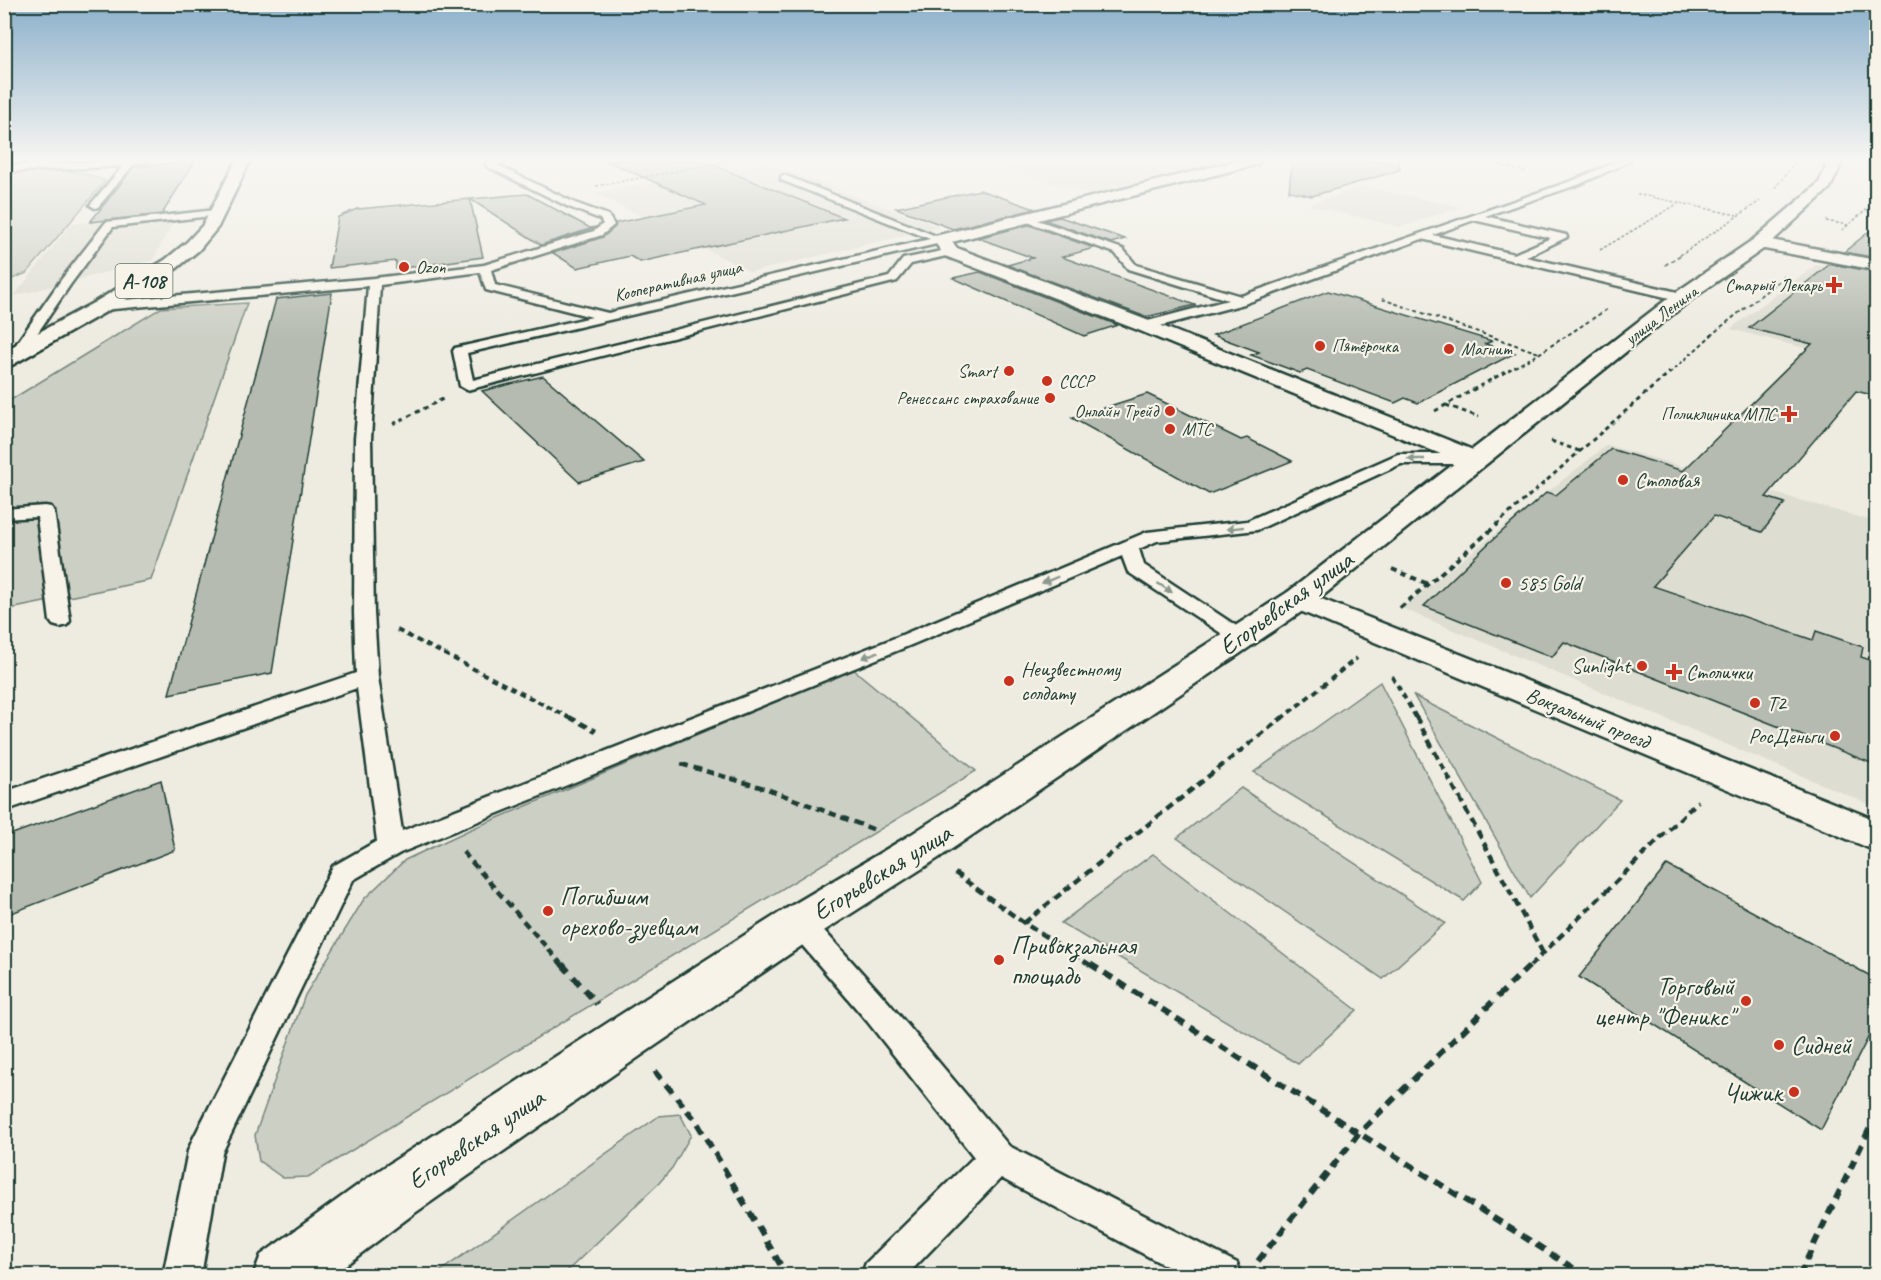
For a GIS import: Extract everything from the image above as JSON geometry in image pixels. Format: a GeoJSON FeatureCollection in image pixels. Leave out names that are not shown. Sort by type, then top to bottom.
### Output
{"type":"FeatureCollection","features":[{"type":"Feature","properties":{"kind":"main road","name":"А-108"},"geometry":{"type":"LineString","coordinates":[[11,356],[102,306],[178,258],[210,228],[213,221]]}},
{"type":"Feature","properties":{"kind":"main road","name":"Кооперативная улица"},"geometry":{"type":"LineString","coordinates":[[946,246],[1019,221]]}},
{"type":"Feature","properties":{"kind":"main road","name":"улица Ленина"},"geometry":{"type":"LineString","coordinates":[[1474,459],[1682,297],[1760,243],[1785,221]]}},
{"type":"Feature","properties":{"kind":"main road"},"geometry":{"type":"LineString","coordinates":[[1760,243],[1876,265]]}},
{"type":"Feature","properties":{"kind":"main road"},"geometry":{"type":"LineString","coordinates":[[946,246],[1474,459]]}},
{"type":"Feature","properties":{"kind":"main road","name":"Егорьевская улица"},"geometry":{"type":"LineString","coordinates":[[282,1275],[392,1195],[800,923],[922,848],[1299,599],[1474,459]]}},
{"type":"Feature","properties":{"kind":"main road","name":"Вокзальный проезд"},"geometry":{"type":"LineString","coordinates":[[1299,599],[1365,651],[1725,774],[1876,836]]}},
{"type":"Feature","properties":{"kind":"lane"},"geometry":{"type":"LineString","coordinates":[[11,356],[110,224],[141,221]]}},
{"type":"Feature","properties":{"kind":"lane"},"geometry":{"type":"LineString","coordinates":[[102,306],[374,282],[485,268],[598,233],[609,225],[606,221]]}},
{"type":"Feature","properties":{"kind":"lane"},"geometry":{"type":"LineString","coordinates":[[886,221],[946,246]]}},
{"type":"Feature","properties":{"kind":"lane"},"geometry":{"type":"LineString","coordinates":[[1029,221],[1119,251],[1132,267],[1240,301]]}},
{"type":"Feature","properties":{"kind":"lane"},"geometry":{"type":"LineString","coordinates":[[1145,326],[1240,301],[1463,221]]}},
{"type":"Feature","properties":{"kind":"lane"},"geometry":{"type":"LineString","coordinates":[[1490,221],[1562,237],[1514,258]]}},
{"type":"Feature","properties":{"kind":"lane"},"geometry":{"type":"LineString","coordinates":[[1423,236],[1682,297]]}},
{"type":"Feature","properties":{"kind":"lane"},"geometry":{"type":"LineString","coordinates":[[467,386],[893,279],[907,261],[946,246]]}},
{"type":"Feature","properties":{"kind":"lane","name":"Кооперативная улица"},"geometry":{"type":"LineString","coordinates":[[467,386],[460,351],[886,253],[946,246]]}},
{"type":"Feature","properties":{"kind":"lane"},"geometry":{"type":"LineString","coordinates":[[886,253],[907,261]]}},
{"type":"Feature","properties":{"kind":"lane"},"geometry":{"type":"LineString","coordinates":[[485,268],[490,287],[609,316]]}},
{"type":"Feature","properties":{"kind":"lane"},"geometry":{"type":"LineString","coordinates":[[374,282],[363,439],[364,613],[367,677],[391,846]]}},
{"type":"Feature","properties":{"kind":"lane"},"geometry":{"type":"LineString","coordinates":[[182,1275],[205,1151],[343,873],[391,846],[904,641],[1153,536],[1251,526],[1398,459],[1474,459]]}},
{"type":"Feature","properties":{"kind":"lane"},"geometry":{"type":"LineString","coordinates":[[4,514],[45,511],[60,621]]}},
{"type":"Feature","properties":{"kind":"lane"},"geometry":{"type":"LineString","coordinates":[[1129,546],[1135,568],[1240,637]]}},
{"type":"Feature","properties":{"kind":"lane"},"geometry":{"type":"LineString","coordinates":[[4,802],[367,677]]}},
{"type":"Feature","properties":{"kind":"lane"},"geometry":{"type":"LineString","coordinates":[[800,923],[878,1012],[997,1158],[1239,1271]]}},
{"type":"Feature","properties":{"kind":"lane"},"geometry":{"type":"LineString","coordinates":[[879,1275],[997,1158]]}},
{"type":"Feature","properties":{"kind":"path"},"geometry":{"type":"LineString","coordinates":[[1566,270],[1649,221]]}},
{"type":"Feature","properties":{"kind":"path"},"geometry":{"type":"LineString","coordinates":[[1024,923],[1365,651],[1716,331],[1854,221]]}},
{"type":"Feature","properties":{"kind":"path"},"geometry":{"type":"LineString","coordinates":[[1382,299],[1540,353]]}},
{"type":"Feature","properties":{"kind":"path"},"geometry":{"type":"LineString","coordinates":[[363,439],[467,386]]}},
{"type":"Feature","properties":{"kind":"path"},"geometry":{"type":"LineString","coordinates":[[364,613],[633,750],[767,789],[922,848],[1024,923],[1586,1275]]}},
{"type":"Feature","properties":{"kind":"path"},"geometry":{"type":"LineString","coordinates":[[1385,673],[1395,677],[1543,953]]}},
{"type":"Feature","properties":{"kind":"path"},"geometry":{"type":"LineString","coordinates":[[1239,1271],[1358,1134],[1725,774]]}},
{"type":"Feature","properties":{"kind":"path"},"geometry":{"type":"LineString","coordinates":[[1799,1275],[1876,1115]]}},
{"type":"Feature","properties":{"kind":"shaded area"},"geometry":{"type":"Polygon","coordinates":[[[5,221],[71,221],[27,273],[5,282],[5,221]]]}},
{"type":"Feature","properties":{"kind":"shaded area"},"geometry":{"type":"Polygon","coordinates":[[[174,221],[153,260],[14,296],[72,223],[174,221]]]}},
{"type":"Feature","properties":{"kind":"shaded area"},"geometry":{"type":"Polygon","coordinates":[[[650,221],[923,221],[940,227],[751,272],[650,221]]]}},
{"type":"Feature","properties":{"kind":"shaded area"},"geometry":{"type":"Polygon","coordinates":[[[1374,221],[1419,221],[1400,227],[1374,221]]]}},
{"type":"Feature","properties":{"kind":"shaded area"},"geometry":{"type":"Polygon","coordinates":[[[1816,265],[1876,278],[1876,366],[1730,329],[1816,265]]]}},
{"type":"Feature","properties":{"kind":"shaded area"},"geometry":{"type":"Polygon","coordinates":[[[247,303],[151,580],[5,610],[4,404],[161,308],[247,303]]]}},
{"type":"Feature","properties":{"kind":"shaded area"},"geometry":{"type":"Polygon","coordinates":[[[1607,445],[1876,522],[1876,807],[1401,608],[1607,445]]]}},
{"type":"Feature","properties":{"kind":"shaded area"},"geometry":{"type":"Polygon","coordinates":[[[853,669],[976,771],[308,1177],[283,1178],[259,1161],[255,1135],[305,995],[364,899],[405,860],[469,830],[853,669]]]}},
{"type":"Feature","properties":{"kind":"shaded area"},"geometry":{"type":"Polygon","coordinates":[[[1380,682],[1482,882],[1464,901],[1254,772],[1380,682]]]}},
{"type":"Feature","properties":{"kind":"shaded area"},"geometry":{"type":"Polygon","coordinates":[[[1414,696],[1620,800],[1530,898],[1414,696]]]}},
{"type":"Feature","properties":{"kind":"shaded area"},"geometry":{"type":"Polygon","coordinates":[[[1241,788],[1445,923],[1383,979],[1177,838],[1241,788]]]}},
{"type":"Feature","properties":{"kind":"shaded area"},"geometry":{"type":"Polygon","coordinates":[[[1153,854],[1357,1010],[1298,1064],[1061,923],[1153,854]]]}},
{"type":"Feature","properties":{"kind":"shaded area"},"geometry":{"type":"Polygon","coordinates":[[[680,1114],[691,1135],[672,1168],[563,1275],[435,1275],[659,1116],[680,1114]]]}},
{"type":"Feature","properties":{"kind":"building"},"geometry":{"type":"Polygon","coordinates":[[[337,221],[475,221],[483,257],[396,269],[396,261],[329,268],[337,221]]]}},
{"type":"Feature","properties":{"kind":"building"},"geometry":{"type":"Polygon","coordinates":[[[504,221],[577,221],[590,228],[596,227],[541,245],[504,221]]]}},
{"type":"Feature","properties":{"kind":"building"},"geometry":{"type":"Polygon","coordinates":[[[626,221],[831,221],[640,262],[630,256],[577,268],[553,253],[603,237],[615,227],[615,223],[626,221]]]}},
{"type":"Feature","properties":{"kind":"building"},"geometry":{"type":"Polygon","coordinates":[[[931,221],[987,221],[953,229],[931,221]]]}},
{"type":"Feature","properties":{"kind":"building"},"geometry":{"type":"Polygon","coordinates":[[[1047,221],[1071,221],[1125,239],[1111,243],[1047,221]]]}},
{"type":"Feature","properties":{"kind":"building"},"geometry":{"type":"Polygon","coordinates":[[[1029,225],[1094,248],[1062,257],[1195,305],[1146,317],[1007,265],[1033,258],[978,238],[1029,225]]]}},
{"type":"Feature","properties":{"kind":"building"},"geometry":{"type":"Polygon","coordinates":[[[1876,226],[1876,258],[1844,252],[1876,226]]]}},
{"type":"Feature","properties":{"kind":"building"},"geometry":{"type":"Polygon","coordinates":[[[1830,264],[1876,272],[1876,396],[1856,391],[1766,497],[1785,503],[1762,532],[1714,516],[1653,586],[1813,640],[1816,631],[1863,647],[1861,657],[1876,662],[1876,765],[1564,642],[1552,657],[1424,606],[1489,543],[1547,492],[1556,495],[1611,449],[1683,471],[1812,344],[1749,328],[1830,264]]]}},
{"type":"Feature","properties":{"kind":"building"},"geometry":{"type":"Polygon","coordinates":[[[980,272],[1118,325],[1084,336],[953,278],[980,272]]]}},
{"type":"Feature","properties":{"kind":"building"},"geometry":{"type":"Polygon","coordinates":[[[1328,291],[1492,341],[1485,344],[1515,353],[1418,403],[1405,398],[1395,403],[1307,370],[1300,373],[1251,355],[1259,352],[1213,335],[1328,291]]]}},
{"type":"Feature","properties":{"kind":"building"},"geometry":{"type":"Polygon","coordinates":[[[332,293],[272,673],[169,694],[276,299],[332,293]]]}},
{"type":"Feature","properties":{"kind":"building"},"geometry":{"type":"Polygon","coordinates":[[[543,376],[644,462],[579,482],[482,391],[543,376]]]}},
{"type":"Feature","properties":{"kind":"building"},"geometry":{"type":"Polygon","coordinates":[[[1147,394],[1241,440],[1247,438],[1292,461],[1209,494],[1072,418],[1147,394]]]}},
{"type":"Feature","properties":{"kind":"building"},"geometry":{"type":"Polygon","coordinates":[[[161,780],[175,850],[4,916],[4,837],[161,780]]]}},
{"type":"Feature","properties":{"kind":"building","name":"Торговый центр \"Феникс\""},"geometry":{"type":"Polygon","coordinates":[[[1667,865],[1876,979],[1876,1022],[1821,1130],[1579,977],[1667,865]]]}},
{"type":"Feature","properties":{"kind":"place","name":"Ozon"},"geometry":{"type":"Point","coordinates":[404,267]}},
{"type":"Feature","properties":{"kind":"place","name":"Старый Лекарь"},"geometry":{"type":"Point","coordinates":[1834,285]}},
{"type":"Feature","properties":{"kind":"place","name":"Пятёрочка"},"geometry":{"type":"Point","coordinates":[1320,346]}},
{"type":"Feature","properties":{"kind":"place","name":"Магнит"},"geometry":{"type":"Point","coordinates":[1449,349]}},
{"type":"Feature","properties":{"kind":"place","name":"Smart"},"geometry":{"type":"Point","coordinates":[1009,371]}},
{"type":"Feature","properties":{"kind":"place","name":"СССР"},"geometry":{"type":"Point","coordinates":[1047,381]}},
{"type":"Feature","properties":{"kind":"place","name":"Ренессанс страхование"},"geometry":{"type":"Point","coordinates":[1050,398]}},
{"type":"Feature","properties":{"kind":"place","name":"Онлайн Трейд"},"geometry":{"type":"Point","coordinates":[1170,411]}},
{"type":"Feature","properties":{"kind":"place","name":"Поликлиника МПС"},"geometry":{"type":"Point","coordinates":[1789,414]}},
{"type":"Feature","properties":{"kind":"place","name":"МТС"},"geometry":{"type":"Point","coordinates":[1170,429]}},
{"type":"Feature","properties":{"kind":"place","name":"Столовая"},"geometry":{"type":"Point","coordinates":[1623,480]}},
{"type":"Feature","properties":{"kind":"place","name":"585 Gold"},"geometry":{"type":"Point","coordinates":[1506,583]}},
{"type":"Feature","properties":{"kind":"place","name":"Sunlight"},"geometry":{"type":"Point","coordinates":[1642,666]}},
{"type":"Feature","properties":{"kind":"place","name":"Столички"},"geometry":{"type":"Point","coordinates":[1674,672]}},
{"type":"Feature","properties":{"kind":"place","name":"Неизвестному солдату"},"geometry":{"type":"Point","coordinates":[1009,681]}},
{"type":"Feature","properties":{"kind":"place","name":"T2"},"geometry":{"type":"Point","coordinates":[1755,703]}},
{"type":"Feature","properties":{"kind":"place","name":"РосДеньги"},"geometry":{"type":"Point","coordinates":[1835,736]}},
{"type":"Feature","properties":{"kind":"place","name":"Погибшим орехово-зуевцам"},"geometry":{"type":"Point","coordinates":[548,911]}},
{"type":"Feature","properties":{"kind":"place","name":"Привокзальная площадь"},"geometry":{"type":"Point","coordinates":[999,960]}},
{"type":"Feature","properties":{"kind":"place","name":"Торговый центр \"Феникс\""},"geometry":{"type":"Point","coordinates":[1746,1001]}},
{"type":"Feature","properties":{"kind":"place","name":"Сидней"},"geometry":{"type":"Point","coordinates":[1779,1045]}},
{"type":"Feature","properties":{"kind":"place","name":"Чижик"},"geometry":{"type":"Point","coordinates":[1794,1092]}}]}
